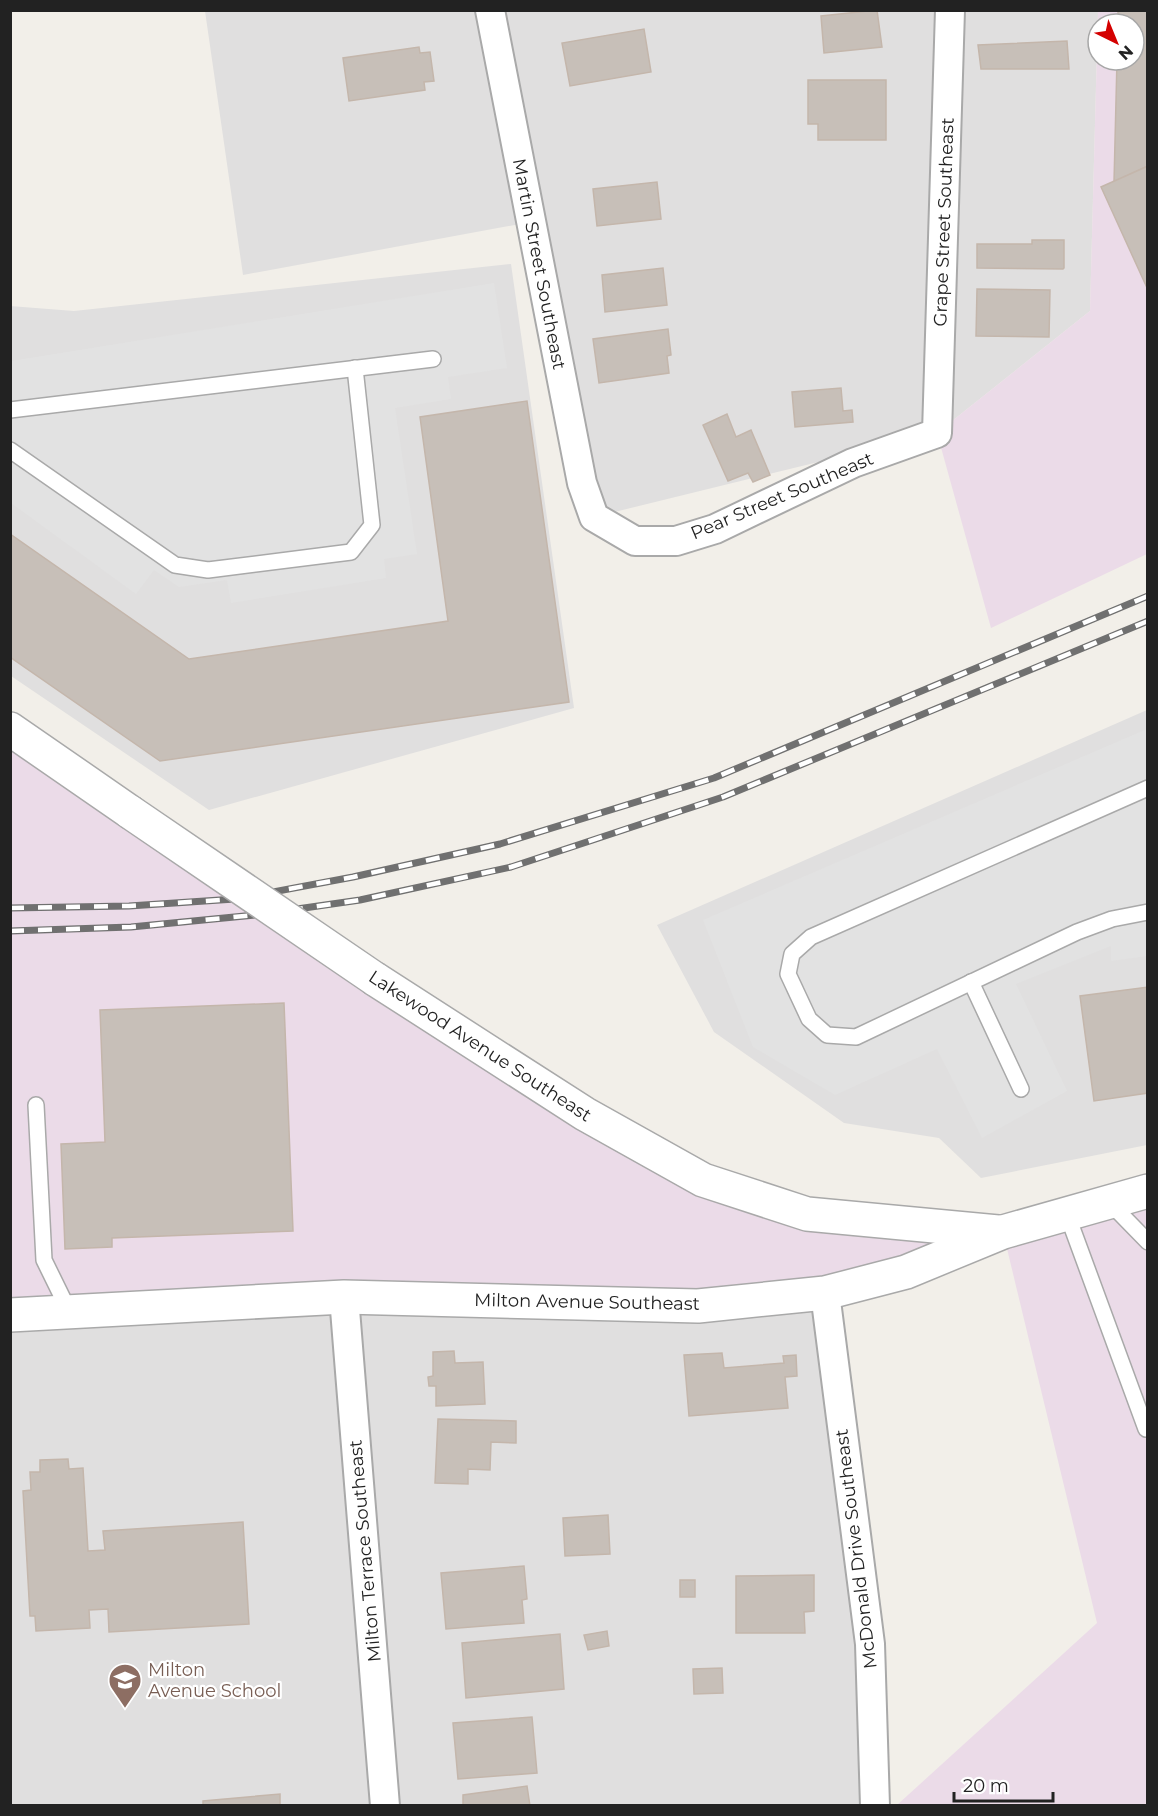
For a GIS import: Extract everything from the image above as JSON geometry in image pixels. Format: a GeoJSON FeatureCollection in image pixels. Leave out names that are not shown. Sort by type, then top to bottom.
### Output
{"type":"FeatureCollection","features":[{"type":"Feature","properties":{"kind":"street","name":"Martin Street Southeast"},"geometry":{"type":"LineString","coordinates":[[490,10],[582,483],[594,517]]}},
{"type":"Feature","properties":{"kind":"street","name":"Grape Street Southeast"},"geometry":{"type":"LineString","coordinates":[[937,433],[950,10]]}},
{"type":"Feature","properties":{"kind":"street","name":"Pear Street Southeast"},"geometry":{"type":"LineString","coordinates":[[594,517],[635,541],[676,541],[715,529],[853,463],[937,433]]}},
{"type":"Feature","properties":{"kind":"street","name":"Lakewood Avenue Southeast"},"geometry":{"type":"LineString","coordinates":[[10,729],[375,979],[585,1114],[703,1180],[807,1214],[1003,1232]]}},
{"type":"Feature","properties":{"kind":"street","name":"Milton Avenue Southeast"},"geometry":{"type":"LineString","coordinates":[[10,1314],[344,1297],[698,1306],[825,1293],[906,1272],[1003,1232],[1148,1191]]}},
{"type":"Feature","properties":{"kind":"street","name":"McDonald Drive Southeast"},"geometry":{"type":"LineString","coordinates":[[825,1293],[870,1644],[875,1806]]}},
{"type":"Feature","properties":{"kind":"street","name":"Milton Terrace Southeast"},"geometry":{"type":"LineString","coordinates":[[344,1297],[385,1806]]}},
{"type":"Feature","properties":{"kind":"lane"},"geometry":{"type":"LineString","coordinates":[[10,410],[433,359]]}},
{"type":"Feature","properties":{"kind":"lane"},"geometry":{"type":"LineString","coordinates":[[10,450],[175,565],[208,570],[351,552],[372,525],[355,368]]}},
{"type":"Feature","properties":{"kind":"lane"},"geometry":{"type":"LineString","coordinates":[[1148,788],[811,937],[792,954],[788,974],[809,1019],[827,1035],[856,1037],[1077,932],[1113,919],[1148,912]]}},
{"type":"Feature","properties":{"kind":"lane"},"geometry":{"type":"LineString","coordinates":[[971,982],[1021,1089]]}},
{"type":"Feature","properties":{"kind":"lane"},"geometry":{"type":"LineString","coordinates":[[36,1105],[44,1260],[69,1311]]}},
{"type":"Feature","properties":{"kind":"lane"},"geometry":{"type":"LineString","coordinates":[[1108,1201],[1148,1242]]}},
{"type":"Feature","properties":{"kind":"lane"},"geometry":{"type":"LineString","coordinates":[[1067,1214],[1146,1429]]}},
{"type":"Feature","properties":{"kind":"shaded area"},"geometry":{"type":"Polygon","coordinates":[[[205,11],[1098,11],[1086,12],[1086,72],[1096,72],[1090,311],[937,433],[594,517],[531,222],[243,275],[205,11]]]}},
{"type":"Feature","properties":{"kind":"shaded area"},"geometry":{"type":"Polygon","coordinates":[[[1098,11],[1147,11],[1147,554],[991,628],[937,433],[1090,311],[1096,72],[1146,72],[1146,12],[1098,11]]]}},
{"type":"Feature","properties":{"kind":"shaded area"},"geometry":{"type":"Polygon","coordinates":[[[511,264],[574,708],[209,810],[11,676],[10,306],[74,311],[511,264]]]}},
{"type":"Feature","properties":{"kind":"shaded area"},"geometry":{"type":"Polygon","coordinates":[[[494,283],[507,368],[448,377],[451,399],[395,408],[417,554],[384,559],[386,578],[231,603],[227,580],[179,587],[154,570],[136,594],[11,503],[11,361],[494,283]]]}},
{"type":"Feature","properties":{"kind":"shaded area"},"geometry":{"type":"Polygon","coordinates":[[[1147,710],[1147,1145],[981,1178],[939,1138],[844,1123],[714,1032],[657,925],[1147,710]]]}},
{"type":"Feature","properties":{"kind":"shaded area"},"geometry":{"type":"Polygon","coordinates":[[[11,727],[703,1180],[1003,1232],[825,1293],[11,1314],[11,727]]]}},
{"type":"Feature","properties":{"kind":"shaded area"},"geometry":{"type":"Polygon","coordinates":[[[1147,729],[1147,956],[1111,961],[1111,946],[1016,984],[1067,1091],[982,1138],[937,1049],[835,1095],[753,1047],[703,920],[1147,729]]]}},
{"type":"Feature","properties":{"kind":"shaded area"},"geometry":{"type":"Polygon","coordinates":[[[1147,1192],[1147,1805],[897,1805],[1097,1623],[1003,1232],[1147,1192]]]}},
{"type":"Feature","properties":{"kind":"shaded area"},"geometry":{"type":"Polygon","coordinates":[[[825,1293],[875,1805],[11,1806],[11,1315],[825,1293]]]}},
{"type":"Feature","properties":{"kind":"building"},"geometry":{"type":"Polygon","coordinates":[[[877,10],[882,47],[824,53],[821,16],[877,10]]]}},
{"type":"Feature","properties":{"kind":"building"},"geometry":{"type":"Polygon","coordinates":[[[1118,10],[1148,10],[1148,166],[1114,182],[1117,72],[1146,72],[1146,12],[1118,12],[1118,10]]]}},
{"type":"Feature","properties":{"kind":"building"},"geometry":{"type":"Polygon","coordinates":[[[644,29],[651,72],[570,86],[562,43],[644,29]]]}},
{"type":"Feature","properties":{"kind":"building"},"geometry":{"type":"Polygon","coordinates":[[[1067,41],[1069,69],[981,69],[978,45],[1067,41]]]}},
{"type":"Feature","properties":{"kind":"building"},"geometry":{"type":"Polygon","coordinates":[[[419,47],[420,53],[430,52],[434,81],[424,82],[425,90],[349,101],[343,58],[419,47]]]}},
{"type":"Feature","properties":{"kind":"building"},"geometry":{"type":"Polygon","coordinates":[[[808,80],[886,80],[886,140],[818,140],[818,124],[808,124],[808,80]]]}},
{"type":"Feature","properties":{"kind":"building"},"geometry":{"type":"Polygon","coordinates":[[[1148,166],[1148,290],[1101,187],[1148,166]]]}},
{"type":"Feature","properties":{"kind":"building"},"geometry":{"type":"Polygon","coordinates":[[[657,182],[661,219],[597,226],[593,189],[657,182]]]}},
{"type":"Feature","properties":{"kind":"building"},"geometry":{"type":"Polygon","coordinates":[[[1032,240],[1064,240],[1064,268],[977,268],[977,244],[1032,244],[1032,240]]]}},
{"type":"Feature","properties":{"kind":"building"},"geometry":{"type":"Polygon","coordinates":[[[663,268],[667,305],[605,312],[602,275],[663,268]]]}},
{"type":"Feature","properties":{"kind":"building"},"geometry":{"type":"Polygon","coordinates":[[[977,289],[1050,290],[1049,337],[976,336],[977,289]]]}},
{"type":"Feature","properties":{"kind":"building"},"geometry":{"type":"Polygon","coordinates":[[[668,329],[671,355],[667,356],[669,373],[599,383],[593,339],[668,329]]]}},
{"type":"Feature","properties":{"kind":"building"},"geometry":{"type":"Polygon","coordinates":[[[841,388],[843,411],[852,410],[853,422],[795,427],[792,392],[841,388]]]}},
{"type":"Feature","properties":{"kind":"building"},"geometry":{"type":"Polygon","coordinates":[[[527,401],[569,702],[160,761],[10,657],[10,534],[189,659],[448,621],[420,417],[527,401]]]}},
{"type":"Feature","properties":{"kind":"building"},"geometry":{"type":"Polygon","coordinates":[[[727,414],[736,437],[751,430],[770,475],[753,482],[748,473],[728,481],[703,425],[727,414]]]}},
{"type":"Feature","properties":{"kind":"building"},"geometry":{"type":"Polygon","coordinates":[[[1148,987],[1148,1093],[1094,1101],[1080,996],[1148,987]]]}},
{"type":"Feature","properties":{"kind":"building"},"geometry":{"type":"Polygon","coordinates":[[[284,1003],[293,1231],[112,1238],[112,1247],[65,1249],[61,1144],[105,1142],[100,1010],[284,1003]]]}},
{"type":"Feature","properties":{"kind":"building"},"geometry":{"type":"Polygon","coordinates":[[[454,1351],[455,1363],[483,1362],[485,1404],[436,1406],[436,1386],[429,1386],[428,1377],[433,1376],[433,1352],[454,1351]]]}},
{"type":"Feature","properties":{"kind":"building"},"geometry":{"type":"Polygon","coordinates":[[[722,1353],[724,1368],[784,1363],[783,1356],[796,1355],[797,1376],[785,1377],[788,1408],[689,1416],[684,1355],[722,1353]]]}},
{"type":"Feature","properties":{"kind":"building"},"geometry":{"type":"Polygon","coordinates":[[[438,1419],[516,1421],[516,1443],[491,1442],[490,1470],[468,1469],[468,1484],[435,1483],[438,1419]]]}},
{"type":"Feature","properties":{"kind":"building"},"geometry":{"type":"Polygon","coordinates":[[[68,1459],[69,1469],[83,1468],[88,1551],[105,1550],[103,1531],[243,1522],[249,1624],[109,1632],[108,1609],[89,1610],[90,1628],[36,1631],[35,1616],[30,1616],[23,1491],[31,1490],[30,1472],[40,1472],[40,1460],[68,1459]]]}},
{"type":"Feature","properties":{"kind":"building"},"geometry":{"type":"Polygon","coordinates":[[[608,1515],[610,1554],[565,1556],[563,1518],[608,1515]]]}},
{"type":"Feature","properties":{"kind":"building"},"geometry":{"type":"Polygon","coordinates":[[[524,1566],[527,1599],[522,1600],[524,1623],[446,1629],[441,1573],[524,1566]]]}},
{"type":"Feature","properties":{"kind":"building"},"geometry":{"type":"Polygon","coordinates":[[[814,1575],[814,1611],[804,1612],[805,1633],[736,1633],[736,1576],[814,1575]]]}},
{"type":"Feature","properties":{"kind":"building"},"geometry":{"type":"Polygon","coordinates":[[[680,1580],[695,1580],[695,1597],[680,1597],[680,1580]]]}},
{"type":"Feature","properties":{"kind":"building"},"geometry":{"type":"Polygon","coordinates":[[[607,1631],[609,1646],[588,1650],[584,1635],[607,1631]]]}},
{"type":"Feature","properties":{"kind":"building"},"geometry":{"type":"Polygon","coordinates":[[[560,1634],[564,1689],[466,1698],[462,1643],[560,1634]]]}},
{"type":"Feature","properties":{"kind":"building"},"geometry":{"type":"Polygon","coordinates":[[[722,1668],[723,1693],[694,1694],[693,1669],[722,1668]]]}},
{"type":"Feature","properties":{"kind":"building"},"geometry":{"type":"Polygon","coordinates":[[[532,1717],[537,1773],[458,1779],[453,1723],[532,1717]]]}},
{"type":"Feature","properties":{"kind":"building"},"geometry":{"type":"Polygon","coordinates":[[[527,1786],[530,1806],[463,1806],[463,1795],[527,1786]]]}},
{"type":"Feature","properties":{"kind":"building"},"geometry":{"type":"Polygon","coordinates":[[[280,1794],[280,1806],[203,1806],[203,1801],[280,1794]]]}},
{"type":"Feature","properties":{"kind":"railway"},"geometry":{"type":"LineString","coordinates":[[10,908],[129,906],[235,899],[353,877],[500,844],[714,778],[1148,596]]}},
{"type":"Feature","properties":{"kind":"railway"},"geometry":{"type":"LineString","coordinates":[[10,931],[131,927],[255,915],[360,900],[511,867],[723,797],[1148,621]]}},
{"type":"Feature","properties":{"kind":"place","name":"Milton Avenue School"},"geometry":{"type":"Point","coordinates":[125,1709]}}]}
